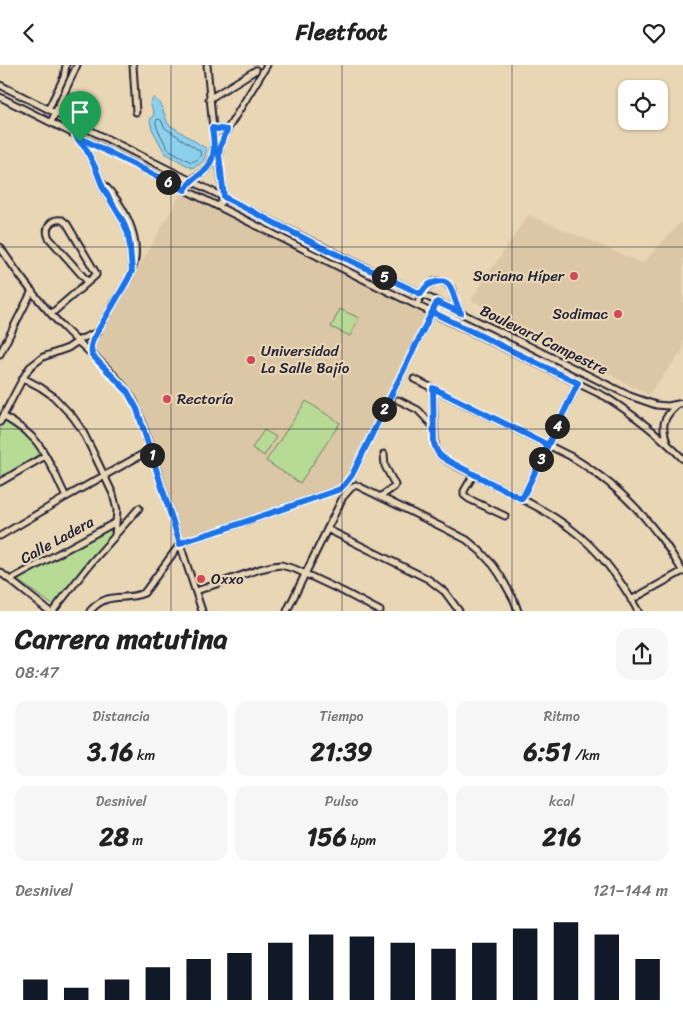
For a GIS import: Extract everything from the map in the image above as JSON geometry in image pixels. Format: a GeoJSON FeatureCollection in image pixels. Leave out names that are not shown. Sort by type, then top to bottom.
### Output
{"type":"FeatureCollection","features":[{"type":"Feature","properties":{"kind":"street"},"geometry":{"type":"LineString","coordinates":[[48,110],[64,77],[66,65]]}},
{"type":"Feature","properties":{"kind":"street"},"geometry":{"type":"LineString","coordinates":[[50,122],[77,65]]}},
{"type":"Feature","properties":{"kind":"street"},"geometry":{"type":"LineString","coordinates":[[133,65],[136,112]]}},
{"type":"Feature","properties":{"kind":"street"},"geometry":{"type":"LineString","coordinates":[[185,190],[190,181],[203,172],[211,162],[214,151],[207,65]]}},
{"type":"Feature","properties":{"kind":"street"},"geometry":{"type":"LineString","coordinates":[[219,206],[224,197],[219,155],[220,147],[227,130],[266,65]]}},
{"type":"Feature","properties":{"kind":"street"},"geometry":{"type":"LineString","coordinates":[[209,99],[255,67]]}},
{"type":"Feature","properties":{"kind":"street"},"geometry":{"type":"LineString","coordinates":[[255,67],[256,82]]}},
{"type":"Feature","properties":{"kind":"street","name":"Boulevard Campestre"},"geometry":{"type":"LineString","coordinates":[[0,85],[308,240],[630,396],[656,405],[681,404]]}},
{"type":"Feature","properties":{"kind":"street","name":"Boulevard Campestre"},"geometry":{"type":"LineString","coordinates":[[0,97],[416,305],[606,397],[680,453],[683,459]]}},
{"type":"Feature","properties":{"kind":"street"},"geometry":{"type":"LineString","coordinates":[[82,127],[86,149]]}},
{"type":"Feature","properties":{"kind":"street"},"geometry":{"type":"LineString","coordinates":[[212,128],[227,130]]}},
{"type":"Feature","properties":{"kind":"street"},"geometry":{"type":"LineString","coordinates":[[76,136],[86,149],[101,182],[122,207],[132,231],[135,257],[134,267],[127,281],[93,339],[91,346],[92,355]]}},
{"type":"Feature","properties":{"kind":"street"},"geometry":{"type":"LineString","coordinates":[[51,314],[88,282],[96,275],[67,224],[62,219],[55,220],[49,225],[47,231],[49,237],[88,282]]}},
{"type":"Feature","properties":{"kind":"street"},"geometry":{"type":"LineString","coordinates":[[0,247],[51,314],[119,382],[132,399],[141,419],[202,611]]}},
{"type":"Feature","properties":{"kind":"street"},"geometry":{"type":"LineString","coordinates":[[416,305],[424,289],[433,282],[440,281],[446,283],[452,289],[461,313]]}},
{"type":"Feature","properties":{"kind":"street"},"geometry":{"type":"LineString","coordinates":[[1,352],[32,291]]}},
{"type":"Feature","properties":{"kind":"street"},"geometry":{"type":"LineString","coordinates":[[90,611],[101,601],[108,598],[144,593],[180,544],[185,541],[340,489],[352,475],[437,302]]}},
{"type":"Feature","properties":{"kind":"street"},"geometry":{"type":"LineString","coordinates":[[0,422],[30,367],[43,357],[68,349],[77,342],[98,332]]}},
{"type":"Feature","properties":{"kind":"street"},"geometry":{"type":"LineString","coordinates":[[23,378],[53,396],[73,417],[82,430],[116,503],[116,533],[114,536]]}},
{"type":"Feature","properties":{"kind":"street"},"geometry":{"type":"LineString","coordinates":[[414,379],[570,456],[610,482],[627,498],[658,533],[683,571],[631,600]]}},
{"type":"Feature","properties":{"kind":"street"},"geometry":{"type":"LineString","coordinates":[[522,499],[578,383]]}},
{"type":"Feature","properties":{"kind":"street"},"geometry":{"type":"LineString","coordinates":[[433,388],[434,443],[436,450],[442,458],[550,514],[571,529],[588,544],[619,580],[638,611]]}},
{"type":"Feature","properties":{"kind":"street"},"geometry":{"type":"LineString","coordinates":[[398,399],[418,410],[434,427]]}},
{"type":"Feature","properties":{"kind":"street"},"geometry":{"type":"LineString","coordinates":[[666,442],[663,432],[664,420],[670,411],[681,404]]}},
{"type":"Feature","properties":{"kind":"street"},"geometry":{"type":"LineString","coordinates":[[3,416],[35,441],[66,497]]}},
{"type":"Feature","properties":{"kind":"street"},"geometry":{"type":"LineString","coordinates":[[0,536],[150,450]]}},
{"type":"Feature","properties":{"kind":"street"},"geometry":{"type":"LineString","coordinates":[[380,497],[395,485],[386,466],[384,454]]}},
{"type":"Feature","properties":{"kind":"street"},"geometry":{"type":"LineString","coordinates":[[0,482],[45,456]]}},
{"type":"Feature","properties":{"kind":"street"},"geometry":{"type":"LineString","coordinates":[[474,474],[464,491],[464,495],[505,516]]}},
{"type":"Feature","properties":{"kind":"street"},"geometry":{"type":"LineString","coordinates":[[287,611],[343,497],[354,486],[359,486],[467,540],[493,565],[514,600],[518,611]]}},
{"type":"Feature","properties":{"kind":"street"},"geometry":{"type":"LineString","coordinates":[[0,572],[51,611],[139,508]]}},
{"type":"Feature","properties":{"kind":"street","name":"Calle Ladera"},"geometry":{"type":"LineString","coordinates":[[10,580],[116,521]]}},
{"type":"Feature","properties":{"kind":"street"},"geometry":{"type":"LineString","coordinates":[[328,529],[428,579],[445,592],[459,611]]}},
{"type":"Feature","properties":{"kind":"street"},"geometry":{"type":"LineString","coordinates":[[196,591],[260,569],[273,566],[287,567],[344,592],[380,611]]}},
{"type":"Feature","properties":{"kind":"shaded area","name":"Universidad La Salle Bajío"},"geometry":{"type":"Polygon","coordinates":[[[185,191],[425,315],[342,483],[181,542],[141,413],[128,392],[92,350],[180,195],[185,191]]]}},
{"type":"Feature","properties":{"kind":"shaded area"},"geometry":{"type":"Polygon","coordinates":[[[528,215],[643,263],[683,220],[683,350],[648,395],[471,300],[528,215]]]}},
{"type":"Feature","properties":{"kind":"green space"},"geometry":{"type":"Polygon","coordinates":[[[340,309],[359,318],[350,336],[331,327],[340,309]]]}},
{"type":"Feature","properties":{"kind":"green space"},"geometry":{"type":"Polygon","coordinates":[[[306,401],[340,423],[300,483],[266,461],[306,401]]]}},
{"type":"Feature","properties":{"kind":"green space"},"geometry":{"type":"Polygon","coordinates":[[[3,421],[24,434],[41,453],[0,478],[0,426],[3,421]]]}},
{"type":"Feature","properties":{"kind":"green space"},"geometry":{"type":"Polygon","coordinates":[[[264,430],[276,437],[264,456],[252,448],[264,430]]]}},
{"type":"Feature","properties":{"kind":"green space"},"geometry":{"type":"Polygon","coordinates":[[[109,528],[112,534],[54,606],[16,579],[109,528]]]}},
{"type":"Feature","properties":{"kind":"water"},"geometry":{"type":"Polygon","coordinates":[[[154,97],[161,105],[168,124],[207,149],[204,159],[199,165],[192,168],[165,153],[152,129],[150,120],[154,114],[150,103],[154,97]]]}},
{"type":"Feature","properties":{"kind":"place","name":"Soriana Híper"},"geometry":{"type":"Point","coordinates":[574,276]}},
{"type":"Feature","properties":{"kind":"place","name":"Sodimac"},"geometry":{"type":"Point","coordinates":[618,314]}},
{"type":"Feature","properties":{"kind":"place","name":"Universidad La Salle Bajío"},"geometry":{"type":"Point","coordinates":[251,360]}},
{"type":"Feature","properties":{"kind":"place","name":"Rectoría"},"geometry":{"type":"Point","coordinates":[167,399]}},
{"type":"Feature","properties":{"kind":"place","name":"Oxxo"},"geometry":{"type":"Point","coordinates":[201,579]}},
{"type":"Feature","properties":{"kind":"route"},"geometry":{"type":"LineString","coordinates":[[80,142],[76,136],[185,190],[190,181],[203,172],[211,162],[214,151],[212,128],[227,130],[219,155],[224,197],[317,245],[421,294],[433,282],[440,281],[446,283],[452,289],[461,313],[437,302],[432,312],[506,349],[578,383],[548,445],[433,388],[434,443],[436,450],[442,458],[522,499],[578,383],[432,312],[352,475],[340,489],[180,544],[137,409],[127,391],[92,355],[91,346],[93,339],[132,271],[128,234],[123,221],[103,188],[86,149],[80,142]]}}]}
